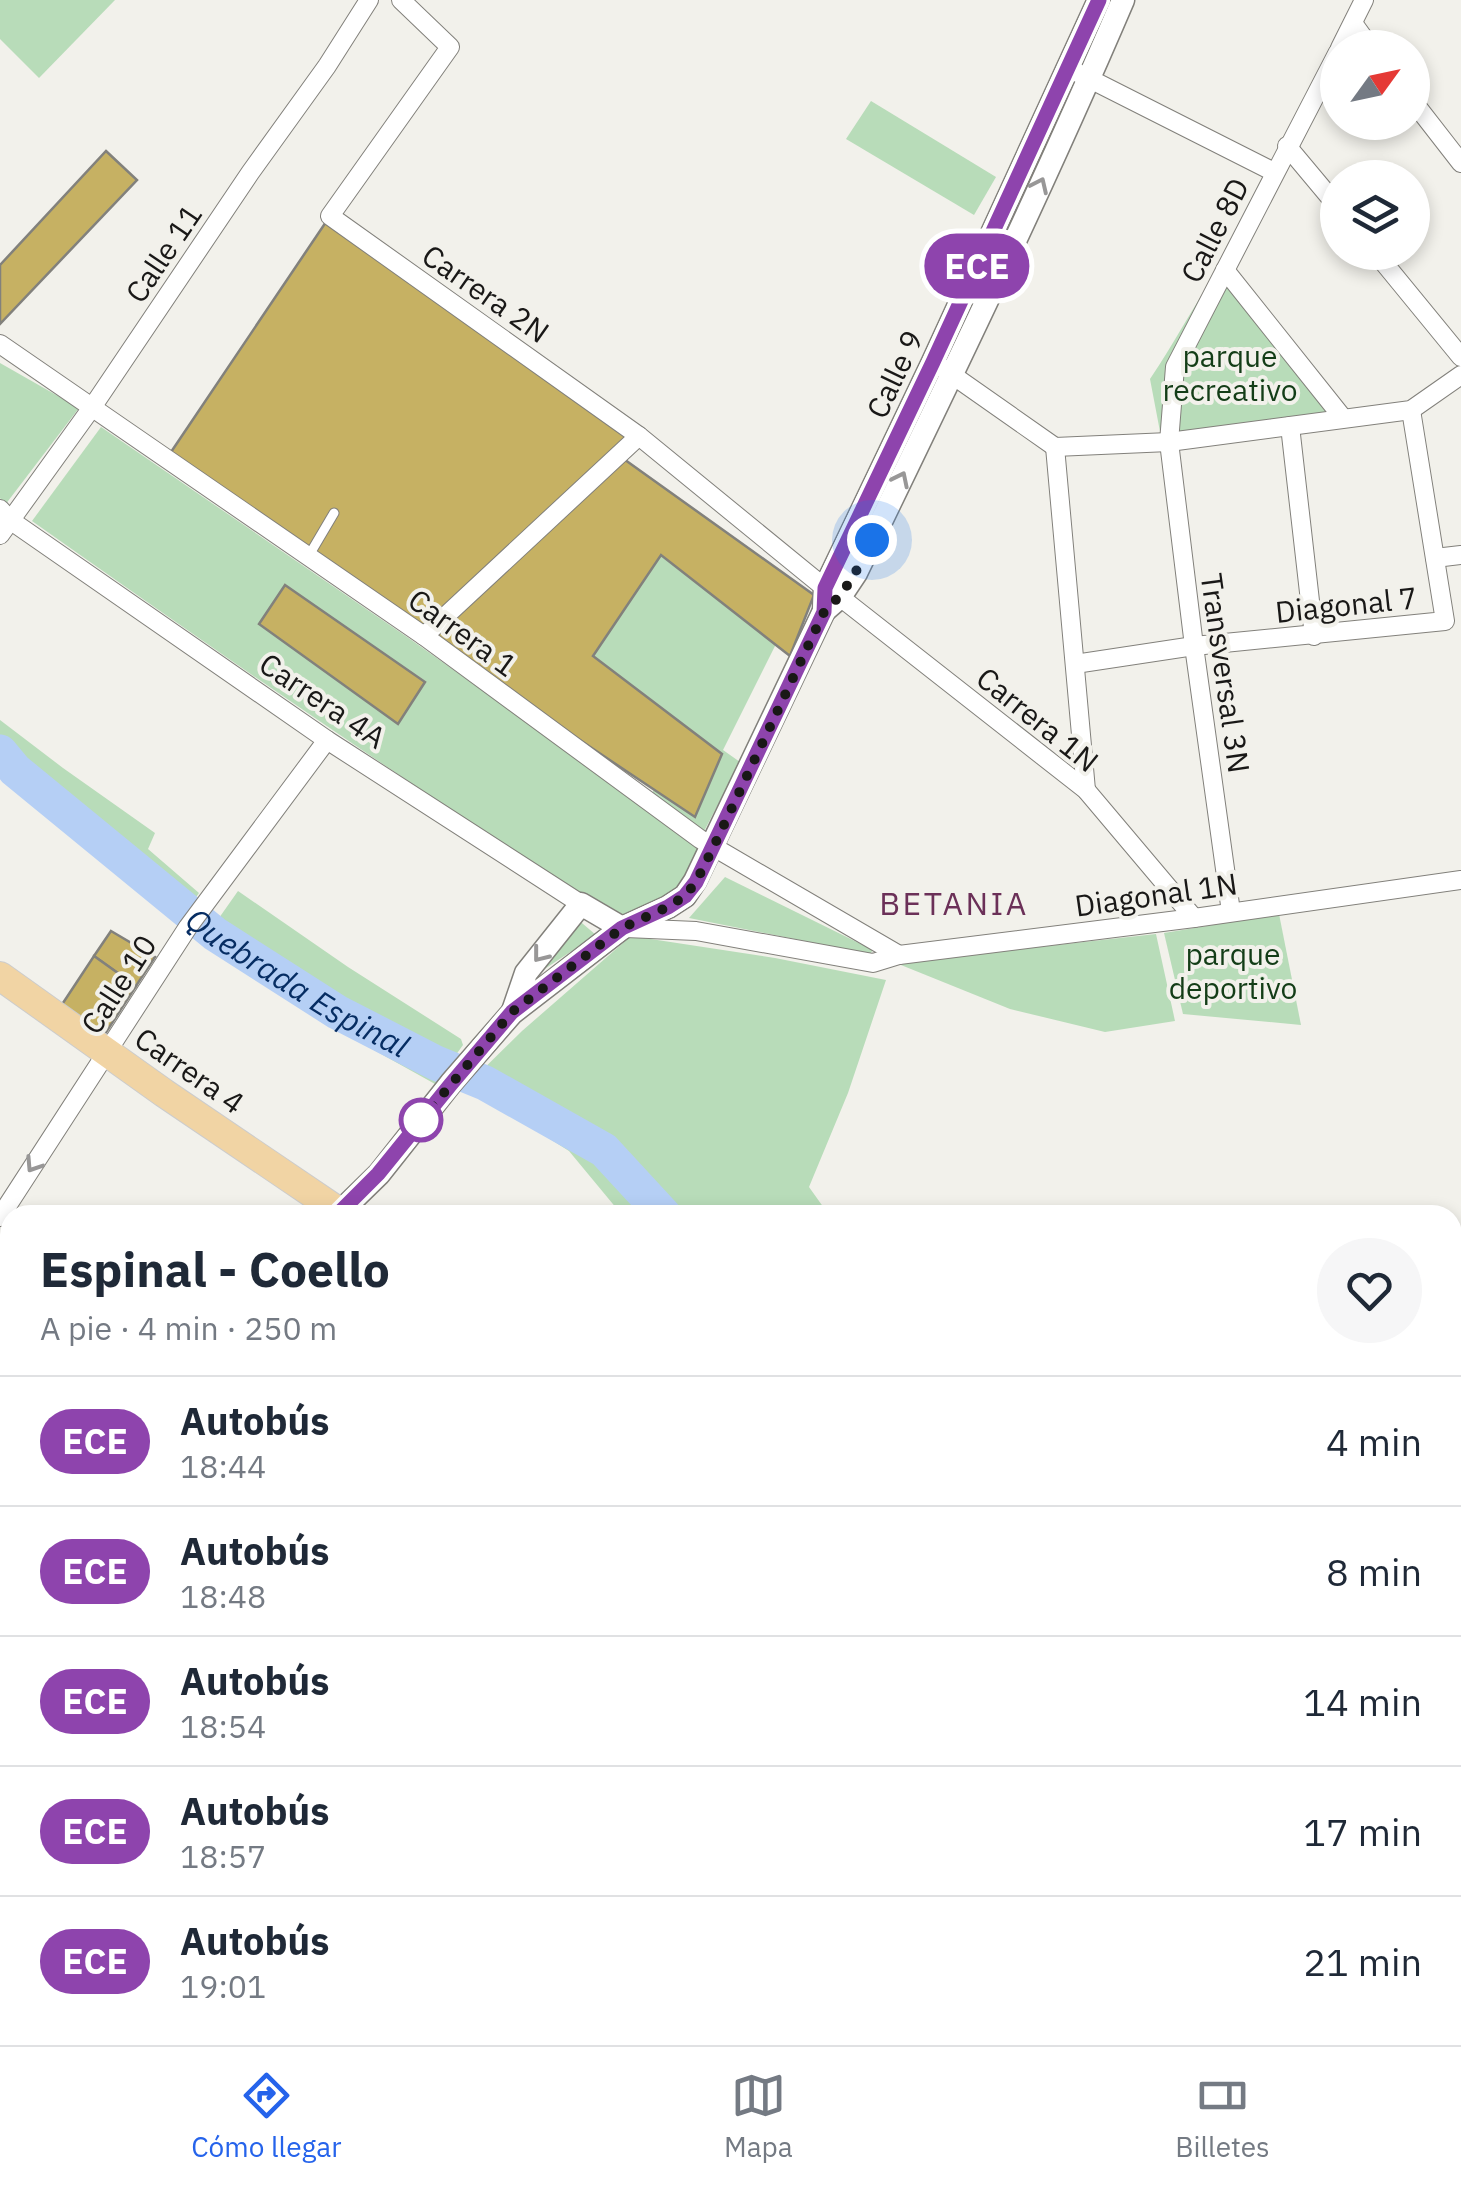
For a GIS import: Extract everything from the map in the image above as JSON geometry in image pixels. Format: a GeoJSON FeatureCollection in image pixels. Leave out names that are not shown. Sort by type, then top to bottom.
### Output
{"type":"FeatureCollection","features":[{"type":"Feature","properties":{"kind":"main road","name":"Carrera 4"},"geometry":{"type":"LineString","coordinates":[[0,976],[327,1205]]}},
{"type":"Feature","properties":{"kind":"street","name":"Calle 11"},"geometry":{"type":"LineString","coordinates":[[4,521],[93,406],[370,0]]}},
{"type":"Feature","properties":{"kind":"street","name":"Carrera 2N"},"geometry":{"type":"LineString","coordinates":[[402,0],[450,47],[330,216],[640,436],[830,599]]}},
{"type":"Feature","properties":{"kind":"street","name":"Calle 9"},"geometry":{"type":"LineString","coordinates":[[1079,73],[1099,0]]}},
{"type":"Feature","properties":{"kind":"street","name":"Calle 9"},"geometry":{"type":"LineString","coordinates":[[349,1205],[512,1012],[622,928],[685,896],[696,882],[830,599],[856,573],[943,368],[1079,73],[1123,0]]}},
{"type":"Feature","properties":{"kind":"street","name":"Calle 8D"},"geometry":{"type":"LineString","coordinates":[[1349,30],[1364,0]]}},
{"type":"Feature","properties":{"kind":"street"},"geometry":{"type":"LineString","coordinates":[[1352,23],[1358,30]]}},
{"type":"Feature","properties":{"kind":"street"},"geometry":{"type":"LineString","coordinates":[[1079,73],[1274,172]]}},
{"type":"Feature","properties":{"kind":"street","name":"Calle 8D"},"geometry":{"type":"LineString","coordinates":[[1169,442],[1176,367],[1320,85]]}},
{"type":"Feature","properties":{"kind":"street"},"geometry":{"type":"LineString","coordinates":[[1430,123],[1461,163]]}},
{"type":"Feature","properties":{"kind":"street"},"geometry":{"type":"LineString","coordinates":[[1444,141],[1461,128]]}},
{"type":"Feature","properties":{"kind":"street"},"geometry":{"type":"LineString","coordinates":[[1287,146],[1320,186]]}},
{"type":"Feature","properties":{"kind":"street"},"geometry":{"type":"LineString","coordinates":[[1226,270],[1343,418]]}},
{"type":"Feature","properties":{"kind":"street"},"geometry":{"type":"LineString","coordinates":[[1390,270],[1461,358]]}},
{"type":"Feature","properties":{"kind":"street","name":"Carrera 1"},"geometry":{"type":"LineString","coordinates":[[0,344],[424,636],[647,801],[714,846],[898,955]]}},
{"type":"Feature","properties":{"kind":"street"},"geometry":{"type":"LineString","coordinates":[[943,368],[1056,447],[1169,442],[1411,410],[1461,375]]}},
{"type":"Feature","properties":{"kind":"street"},"geometry":{"type":"LineString","coordinates":[[1411,410],[1435,558],[1461,554]]}},
{"type":"Feature","properties":{"kind":"street"},"geometry":{"type":"LineString","coordinates":[[1290,426],[1314,636]]}},
{"type":"Feature","properties":{"kind":"street"},"geometry":{"type":"LineString","coordinates":[[424,636],[640,436]]}},
{"type":"Feature","properties":{"kind":"street","name":"Transversal 3N"},"geometry":{"type":"LineString","coordinates":[[1169,442],[1231,912]]}},
{"type":"Feature","properties":{"kind":"street"},"geometry":{"type":"LineString","coordinates":[[1056,447],[1086,790]]}},
{"type":"Feature","properties":{"kind":"street","name":"Carrera 4A"},"geometry":{"type":"LineString","coordinates":[[4,521],[327,740],[622,928]]}},
{"type":"Feature","properties":{"kind":"street","name":"Diagonal 7"},"geometry":{"type":"LineString","coordinates":[[1074,664],[1194,646],[1444,621],[1435,558]]}},
{"type":"Feature","properties":{"kind":"street","name":"Carrera 1N"},"geometry":{"type":"LineString","coordinates":[[830,599],[1086,790],[1194,918]]}},
{"type":"Feature","properties":{"kind":"street","name":"Calle 10"},"geometry":{"type":"LineString","coordinates":[[8,1205],[207,899],[327,740]]}},
{"type":"Feature","properties":{"kind":"street","name":"Diagonal 1N"},"geometry":{"type":"LineString","coordinates":[[622,928],[696,930],[873,963],[898,955],[1461,880]]}},
{"type":"Feature","properties":{"kind":"street","name":"Calle 9"},"geometry":{"type":"LineString","coordinates":[[512,1012],[526,973],[581,904]]}},
{"type":"Feature","properties":{"kind":"lane"},"geometry":{"type":"LineString","coordinates":[[308,557],[334,513]]}},
{"type":"Feature","properties":{"kind":"green space"},"geometry":{"type":"Polygon","coordinates":[[[0,0],[115,0],[39,78],[0,39],[0,0]]]}},
{"type":"Feature","properties":{"kind":"green space"},"geometry":{"type":"Polygon","coordinates":[[[871,101],[996,177],[974,215],[846,139],[871,101]]]}},
{"type":"Feature","properties":{"kind":"green space","name":"parque recreativo"},"geometry":{"type":"Polygon","coordinates":[[[1216,273],[1343,418],[1162,442],[1150,379],[1216,273]]]}},
{"type":"Feature","properties":{"kind":"green space"},"geometry":{"type":"Polygon","coordinates":[[[0,363],[79,408],[5,505],[0,498],[0,363]]]}},
{"type":"Feature","properties":{"kind":"green space"},"geometry":{"type":"Polygon","coordinates":[[[101,427],[706,849],[678,891],[623,921],[325,725],[32,521],[101,427]]]}},
{"type":"Feature","properties":{"kind":"green space"},"geometry":{"type":"Polygon","coordinates":[[[661,555],[776,644],[723,750],[740,762],[700,839],[647,801],[691,730],[593,656],[661,555]]]}},
{"type":"Feature","properties":{"kind":"green space"},"geometry":{"type":"Polygon","coordinates":[[[0,720],[155,833],[148,849],[199,893],[182,917],[0,772],[0,720]]]}},
{"type":"Feature","properties":{"kind":"green space"},"geometry":{"type":"Polygon","coordinates":[[[725,877],[873,950],[870,954],[689,918],[725,877]]]}},
{"type":"Feature","properties":{"kind":"green space"},"geometry":{"type":"Polygon","coordinates":[[[238,891],[461,1039],[463,1045],[435,1084],[338,1030],[301,998],[207,935],[238,891]]]}},
{"type":"Feature","properties":{"kind":"green space","name":"parque deportivo"},"geometry":{"type":"Polygon","coordinates":[[[1279,914],[1301,1025],[1183,1014],[1164,933],[1279,914]]]}},
{"type":"Feature","properties":{"kind":"green space"},"geometry":{"type":"Polygon","coordinates":[[[576,918],[596,935],[540,972],[576,918]]]}},
{"type":"Feature","properties":{"kind":"green space"},"geometry":{"type":"Polygon","coordinates":[[[1156,934],[1175,1021],[1105,1032],[1010,1009],[896,963],[1156,934]]]}},
{"type":"Feature","properties":{"kind":"green space"},"geometry":{"type":"Polygon","coordinates":[[[631,936],[886,980],[848,1093],[809,1187],[822,1205],[614,1205],[569,1151],[466,1086],[522,1031],[631,936]]]}},
{"type":"Feature","properties":{"kind":"building"},"geometry":{"type":"Polygon","coordinates":[[[106,151],[137,180],[0,324],[0,265],[106,151]]]}},
{"type":"Feature","properties":{"kind":"building"},"geometry":{"type":"Polygon","coordinates":[[[330,216],[639,436],[424,636],[167,458],[330,216]]]}},
{"type":"Feature","properties":{"kind":"building"},"geometry":{"type":"Polygon","coordinates":[[[621,457],[814,595],[790,656],[661,555],[593,656],[722,754],[695,817],[424,636],[621,457]]]}},
{"type":"Feature","properties":{"kind":"building"},"geometry":{"type":"Polygon","coordinates":[[[285,585],[425,682],[398,724],[259,624],[285,585]]]}},
{"type":"Feature","properties":{"kind":"building"},"geometry":{"type":"Polygon","coordinates":[[[111,931],[155,957],[136,986],[94,956],[111,931]]]}},
{"type":"Feature","properties":{"kind":"building"},"geometry":{"type":"Polygon","coordinates":[[[94,956],[136,986],[103,1037],[61,1006],[94,956]]]}},
{"type":"Feature","properties":{"kind":"waterway","name":"Quebrada Espinal"},"geometry":{"type":"LineString","coordinates":[[0,752],[15,770],[215,934],[337,1012],[436,1063],[485,1083],[604,1150],[655,1205]]}},
{"type":"Feature","properties":{"kind":"bus line","name":"ECE"},"geometry":{"type":"LineString","coordinates":[[347,1205],[378,1174],[512,1012],[622,928],[668,907],[685,896],[696,882],[824,612],[825,588],[1099,0]]}},
{"type":"Feature","properties":{"kind":"district","name":"BETANIA"},"geometry":{"type":"Point","coordinates":[954,903]}},
{"type":"Feature","properties":{"kind":"route"},"geometry":{"type":"LineString","coordinates":[[421,1120],[512,1012],[622,928],[668,907],[685,896],[696,882],[824,612],[856,573],[872,540]]}}]}
